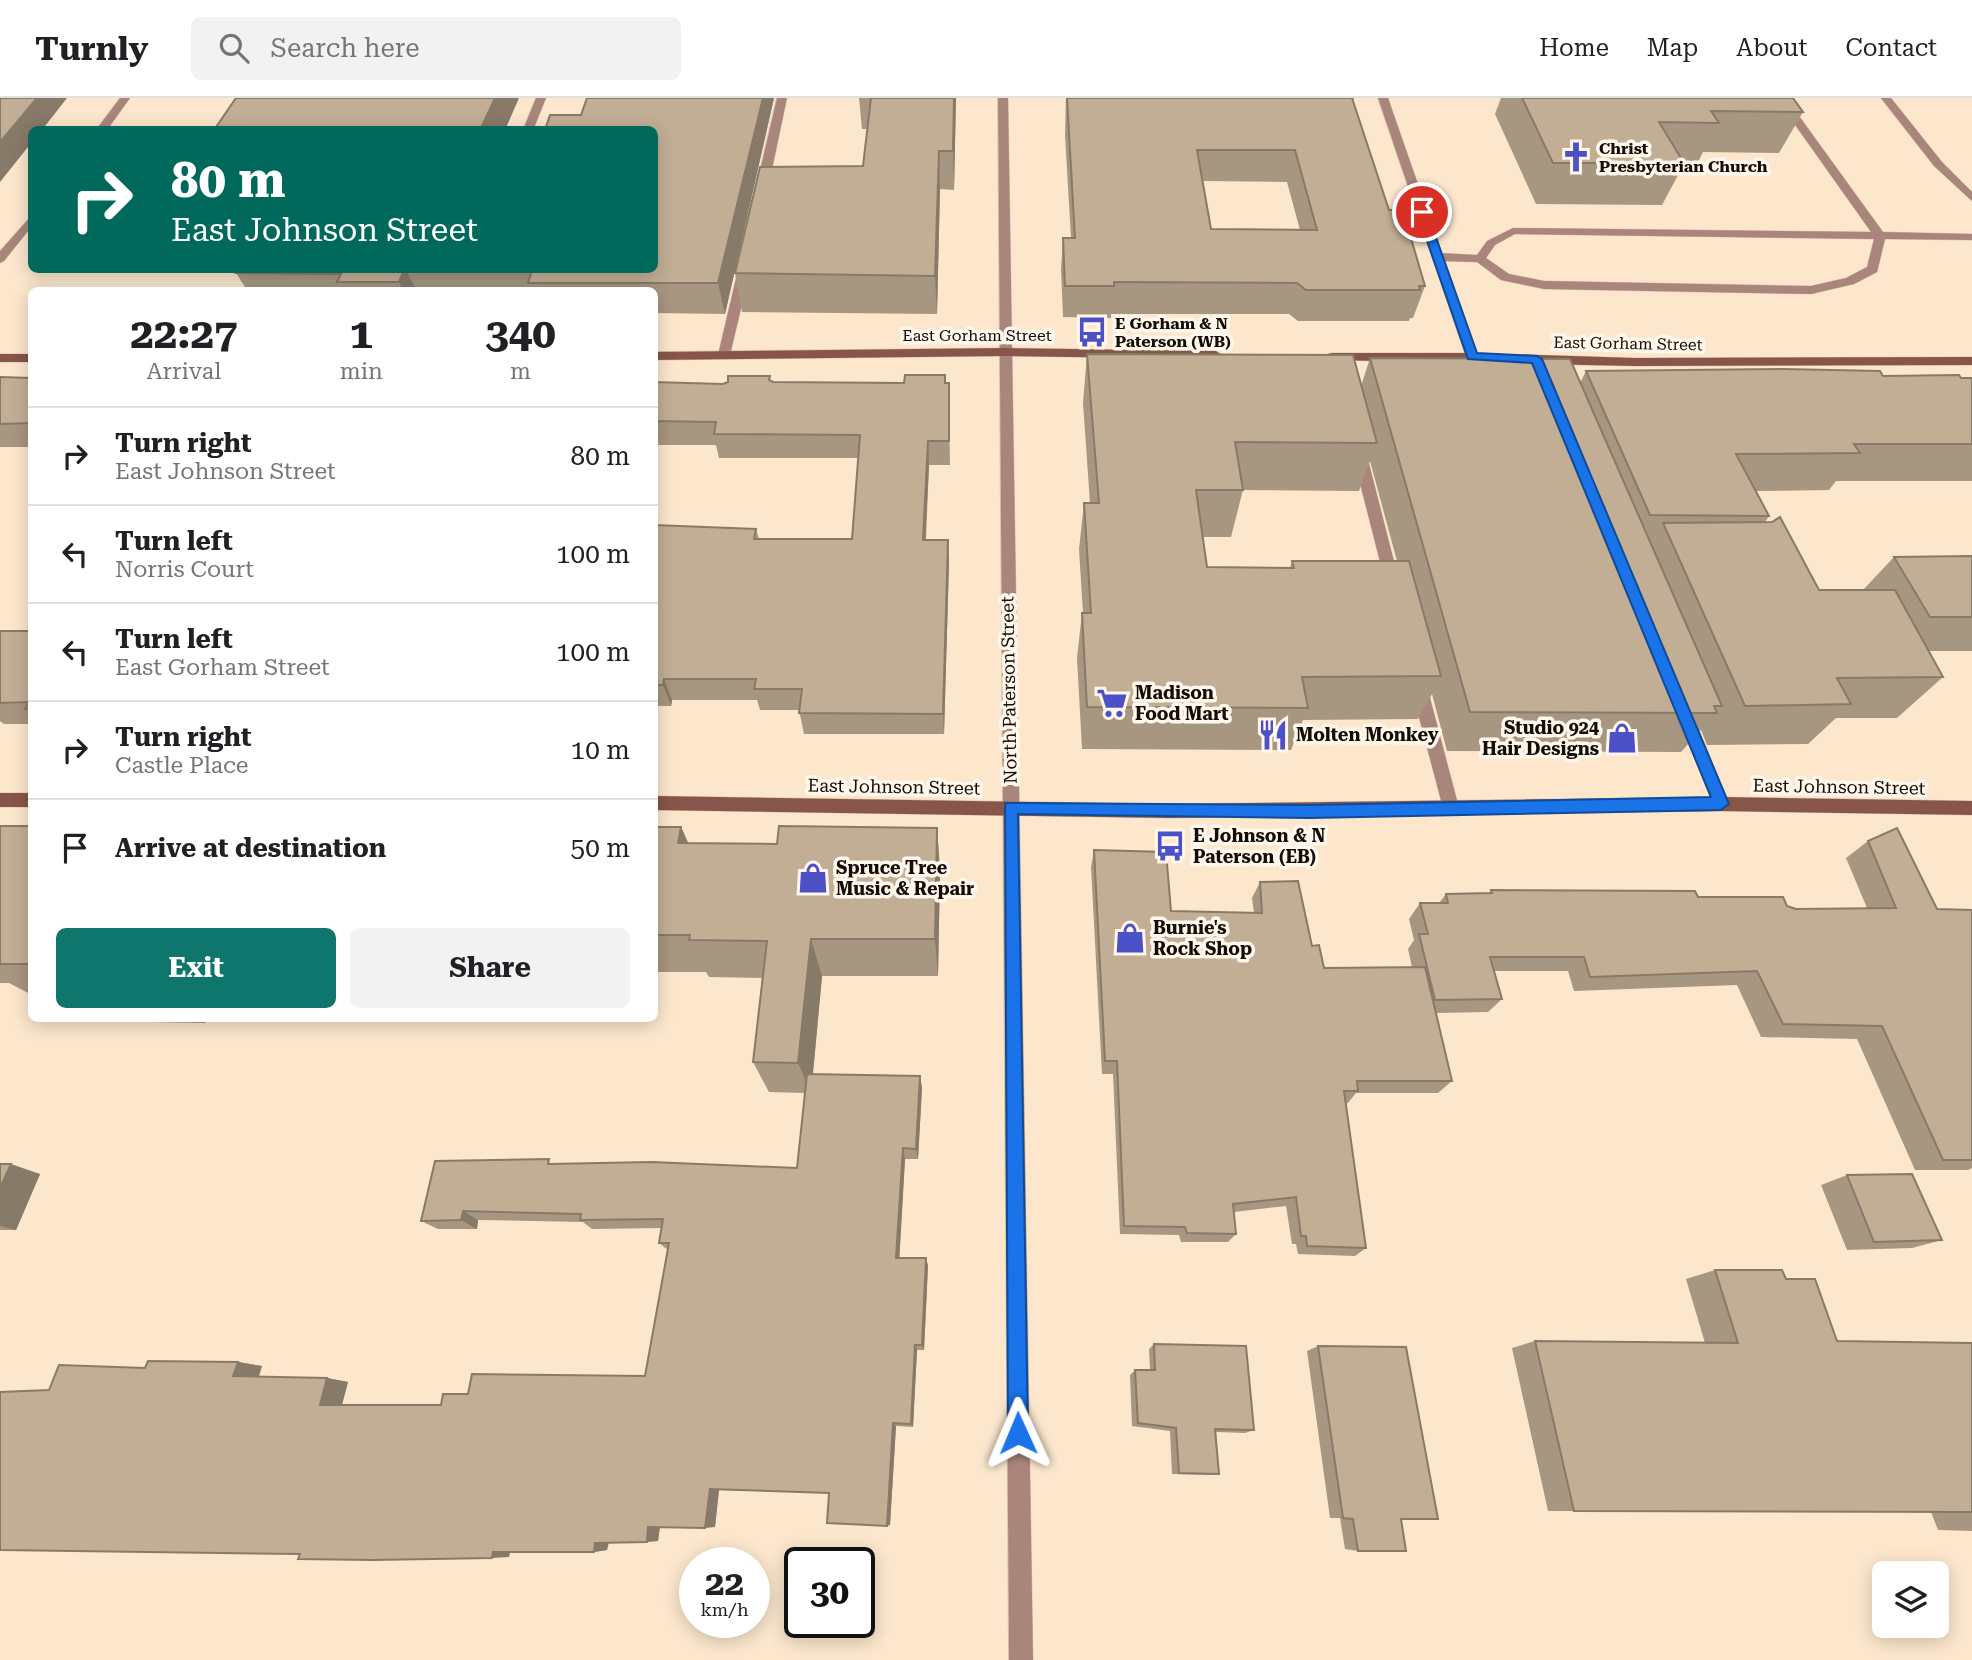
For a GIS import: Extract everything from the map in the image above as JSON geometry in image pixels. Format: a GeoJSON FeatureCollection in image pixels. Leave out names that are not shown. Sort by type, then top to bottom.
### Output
{"type":"FeatureCollection","features":[{"type":"Feature","properties":{"kind":"main road","name":"East Gorham Street"},"geometry":{"type":"LineString","coordinates":[[658,356],[1005,352],[1231,355]]}},
{"type":"Feature","properties":{"kind":"main road","name":"East Gorham Street"},"geometry":{"type":"LineString","coordinates":[[1328,357],[1972,361]]}},
{"type":"Feature","properties":{"kind":"main road"},"geometry":{"type":"LineString","coordinates":[[0,358],[28,358]]}},
{"type":"Feature","properties":{"kind":"main road"},"geometry":{"type":"LineString","coordinates":[[0,800],[28,800]]}},
{"type":"Feature","properties":{"kind":"main road","name":"East Johnson Street"},"geometry":{"type":"LineString","coordinates":[[658,803],[1168,811],[1721,804],[1972,808]]}},
{"type":"Feature","properties":{"kind":"street"},"geometry":{"type":"LineString","coordinates":[[104,126],[125,98]]}},
{"type":"Feature","properties":{"kind":"street"},"geometry":{"type":"LineString","coordinates":[[529,126],[541,98]]}},
{"type":"Feature","properties":{"kind":"street"},"geometry":{"type":"LineString","coordinates":[[758,206],[782,98]]}},
{"type":"Feature","properties":{"kind":"street","name":"North Paterson Street"},"geometry":{"type":"LineString","coordinates":[[1003,98],[1021,1660]]}},
{"type":"Feature","properties":{"kind":"street"},"geometry":{"type":"LineString","coordinates":[[1383,98],[1472,357]]}},
{"type":"Feature","properties":{"kind":"street"},"geometry":{"type":"LineString","coordinates":[[1438,257],[1480,259],[1505,276],[1544,285],[1811,290],[1850,281],[1873,269],[1880,236],[1781,98]]}},
{"type":"Feature","properties":{"kind":"street"},"geometry":{"type":"LineString","coordinates":[[1886,98],[1946,173],[1972,198]]}},
{"type":"Feature","properties":{"kind":"street"},"geometry":{"type":"LineString","coordinates":[[0,259],[28,223]]}},
{"type":"Feature","properties":{"kind":"street"},"geometry":{"type":"LineString","coordinates":[[1480,259],[1491,243],[1513,231],[1972,237]]}},
{"type":"Feature","properties":{"kind":"street"},"geometry":{"type":"LineString","coordinates":[[724,355],[746,261]]}},
{"type":"Feature","properties":{"kind":"street"},"geometry":{"type":"LineString","coordinates":[[1328,357],[1340,378]]}},
{"type":"Feature","properties":{"kind":"street"},"geometry":{"type":"LineString","coordinates":[[1537,359],[1545,379]]}},
{"type":"Feature","properties":{"kind":"street"},"geometry":{"type":"LineString","coordinates":[[1356,441],[1397,599]]}},
{"type":"Feature","properties":{"kind":"street"},"geometry":{"type":"LineString","coordinates":[[1414,665],[1451,808]]}},
{"type":"Feature","properties":{"kind":"street"},"geometry":{"type":"LineString","coordinates":[[1682,708],[1721,804]]}},
{"type":"Feature","properties":{"kind":"building"},"geometry":{"type":"Polygon","coordinates":[[[0,98],[37,98],[0,142],[0,98]]]}},
{"type":"Feature","properties":{"kind":"building"},"geometry":{"type":"Polygon","coordinates":[[[236,98],[495,98],[482,126],[217,126],[236,98]]]}},
{"type":"Feature","properties":{"kind":"building"},"geometry":{"type":"Polygon","coordinates":[[[587,98],[763,98],[718,283],[528,283],[531,273],[658,273],[658,126],[546,126],[550,115],[581,115],[587,98]]]}},
{"type":"Feature","properties":{"kind":"building"},"geometry":{"type":"Polygon","coordinates":[[[871,98],[954,98],[953,151],[939,151],[935,276],[735,273],[760,167],[863,166],[871,98]]]}},
{"type":"Feature","properties":{"kind":"building"},"geometry":{"type":"Polygon","coordinates":[[[1067,98],[1352,98],[1389,210],[1393,210],[1399,227],[1408,228],[1425,286],[1419,286],[1420,290],[1306,290],[1297,283],[1114,282],[1114,286],[1065,286],[1063,238],[1075,238],[1067,98]],[[1197,150],[1211,229],[1317,230],[1295,150],[1197,150]]]}},
{"type":"Feature","properties":{"kind":"building"},"geometry":{"type":"Polygon","coordinates":[[[1522,98],[1793,98],[1803,112],[1711,111],[1719,123],[1659,122],[1684,163],[1553,163],[1522,98]]]}},
{"type":"Feature","properties":{"kind":"building"},"geometry":{"type":"Polygon","coordinates":[[[236,273],[403,273],[399,282],[337,282],[341,274],[236,273]]]}},
{"type":"Feature","properties":{"kind":"building"},"geometry":{"type":"Polygon","coordinates":[[[1087,354],[1353,355],[1377,443],[1235,442],[1243,490],[1196,490],[1207,567],[1294,568],[1292,561],[1409,561],[1441,676],[1302,677],[1308,708],[1087,707],[1082,613],[1091,613],[1084,503],[1099,503],[1087,354]]]}},
{"type":"Feature","properties":{"kind":"building"},"geometry":{"type":"Polygon","coordinates":[[[1370,358],[1570,359],[1722,706],[1714,706],[1717,713],[1470,712],[1370,358]]]}},
{"type":"Feature","properties":{"kind":"building"},"geometry":{"type":"Polygon","coordinates":[[[1586,371],[1880,371],[1883,376],[1959,375],[1961,378],[1972,378],[1972,444],[1854,444],[1860,453],[1736,454],[1769,516],[1650,515],[1586,371]]]}},
{"type":"Feature","properties":{"kind":"building"},"geometry":{"type":"Polygon","coordinates":[[[905,375],[945,375],[945,383],[949,383],[949,441],[928,441],[923,540],[948,540],[943,714],[799,713],[802,689],[754,689],[756,679],[664,679],[663,685],[658,685],[658,525],[756,529],[754,539],[852,539],[860,435],[714,434],[716,422],[658,421],[658,382],[723,384],[728,382],[728,376],[770,376],[769,380],[773,382],[904,383],[905,375]]]}},
{"type":"Feature","properties":{"kind":"building"},"geometry":{"type":"Polygon","coordinates":[[[0,377],[28,378],[28,423],[0,424],[0,377]]]}},
{"type":"Feature","properties":{"kind":"building"},"geometry":{"type":"Polygon","coordinates":[[[1780,517],[1819,590],[1895,590],[1943,677],[1837,678],[1851,704],[1745,706],[1663,523],[1772,522],[1780,517]]]}},
{"type":"Feature","properties":{"kind":"building"},"geometry":{"type":"Polygon","coordinates":[[[1972,556],[1972,617],[1930,617],[1894,557],[1972,556]]]}},
{"type":"Feature","properties":{"kind":"building"},"geometry":{"type":"Polygon","coordinates":[[[0,631],[28,631],[28,702],[0,703],[0,631]]]}},
{"type":"Feature","properties":{"kind":"building"},"geometry":{"type":"Polygon","coordinates":[[[0,826],[28,826],[28,964],[0,964],[0,826]]]}},
{"type":"Feature","properties":{"kind":"building"},"geometry":{"type":"Polygon","coordinates":[[[779,826],[937,828],[935,939],[811,939],[798,1063],[753,1062],[767,941],[689,940],[690,935],[658,935],[658,827],[681,827],[678,843],[777,844],[779,826]]]}},
{"type":"Feature","properties":{"kind":"building"},"geometry":{"type":"Polygon","coordinates":[[[1897,828],[1937,909],[1972,910],[1972,1160],[1943,1160],[1882,1026],[1783,1024],[1757,971],[1590,977],[1584,957],[1490,957],[1502,999],[1435,1000],[1419,934],[1428,934],[1420,903],[1448,903],[1446,894],[1492,893],[1491,890],[1695,891],[1698,897],[1783,897],[1787,906],[1796,909],[1896,908],[1868,841],[1897,828]]]}},
{"type":"Feature","properties":{"kind":"building"},"geometry":{"type":"Polygon","coordinates":[[[1094,850],[1166,852],[1171,911],[1262,913],[1260,882],[1298,881],[1312,946],[1319,945],[1324,968],[1425,967],[1452,1081],[1357,1081],[1358,1091],[1344,1091],[1366,1248],[1307,1246],[1306,1236],[1301,1236],[1296,1197],[1233,1204],[1236,1234],[1187,1233],[1185,1227],[1124,1226],[1117,1061],[1105,1061],[1094,850]]]}},
{"type":"Feature","properties":{"kind":"building"},"geometry":{"type":"Polygon","coordinates":[[[807,1074],[920,1076],[916,1149],[903,1148],[896,1258],[926,1258],[922,1345],[915,1345],[911,1424],[893,1423],[887,1526],[827,1523],[829,1493],[710,1489],[705,1528],[648,1527],[647,1542],[595,1543],[594,1552],[493,1552],[492,1558],[372,1560],[298,1559],[300,1554],[0,1550],[0,1392],[49,1390],[59,1365],[145,1368],[148,1361],[238,1362],[233,1376],[327,1378],[320,1405],[441,1405],[443,1394],[468,1394],[472,1374],[645,1376],[669,1243],[659,1243],[663,1219],[580,1220],[581,1214],[463,1211],[461,1220],[421,1221],[435,1161],[549,1159],[548,1164],[652,1162],[797,1168],[807,1074]]]}},
{"type":"Feature","properties":{"kind":"building"},"geometry":{"type":"Polygon","coordinates":[[[0,1164],[11,1164],[0,1188],[0,1164]]]}},
{"type":"Feature","properties":{"kind":"building"},"geometry":{"type":"Polygon","coordinates":[[[1912,1174],[1942,1240],[1874,1242],[1847,1175],[1912,1174]]]}},
{"type":"Feature","properties":{"kind":"building"},"geometry":{"type":"Polygon","coordinates":[[[1715,1270],[1782,1270],[1786,1279],[1815,1279],[1837,1341],[1972,1343],[1972,1512],[1574,1511],[1535,1341],[1738,1343],[1715,1270]]]}},
{"type":"Feature","properties":{"kind":"building"},"geometry":{"type":"Polygon","coordinates":[[[1154,1344],[1246,1346],[1254,1430],[1215,1429],[1219,1474],[1179,1473],[1176,1428],[1138,1423],[1135,1370],[1155,1370],[1154,1344]]]}},
{"type":"Feature","properties":{"kind":"building"},"geometry":{"type":"Polygon","coordinates":[[[1318,1346],[1406,1347],[1438,1519],[1401,1519],[1406,1551],[1358,1551],[1353,1519],[1343,1518],[1318,1346]]]}},
{"type":"Feature","properties":{"kind":"place","name":"Christ Presbyterian Church"},"geometry":{"type":"Point","coordinates":[1576,157]}},
{"type":"Feature","properties":{"kind":"place","name":"E Gorham & N Paterson (WB)"},"geometry":{"type":"Point","coordinates":[1092,332]}},
{"type":"Feature","properties":{"kind":"place","name":"Madison Food Mart"},"geometry":{"type":"Point","coordinates":[1112,703]}},
{"type":"Feature","properties":{"kind":"place","name":"Molten Monkey"},"geometry":{"type":"Point","coordinates":[1273,735]}},
{"type":"Feature","properties":{"kind":"place","name":"Studio 924 Hair Designs"},"geometry":{"type":"Point","coordinates":[1622,738]}},
{"type":"Feature","properties":{"kind":"place","name":"E Johnson & N Paterson (EB)"},"geometry":{"type":"Point","coordinates":[1170,846]}},
{"type":"Feature","properties":{"kind":"place","name":"Spruce Tree Music & Repair"},"geometry":{"type":"Point","coordinates":[813,878]}},
{"type":"Feature","properties":{"kind":"place","name":"Burnie's Rock Shop"},"geometry":{"type":"Point","coordinates":[1130,938]}},
{"type":"Feature","properties":{"kind":"route"},"geometry":{"type":"LineString","coordinates":[[1018,1433],[1010,808],[1309,811],[1721,804],[1537,359],[1472,357],[1422,212]]}}]}
